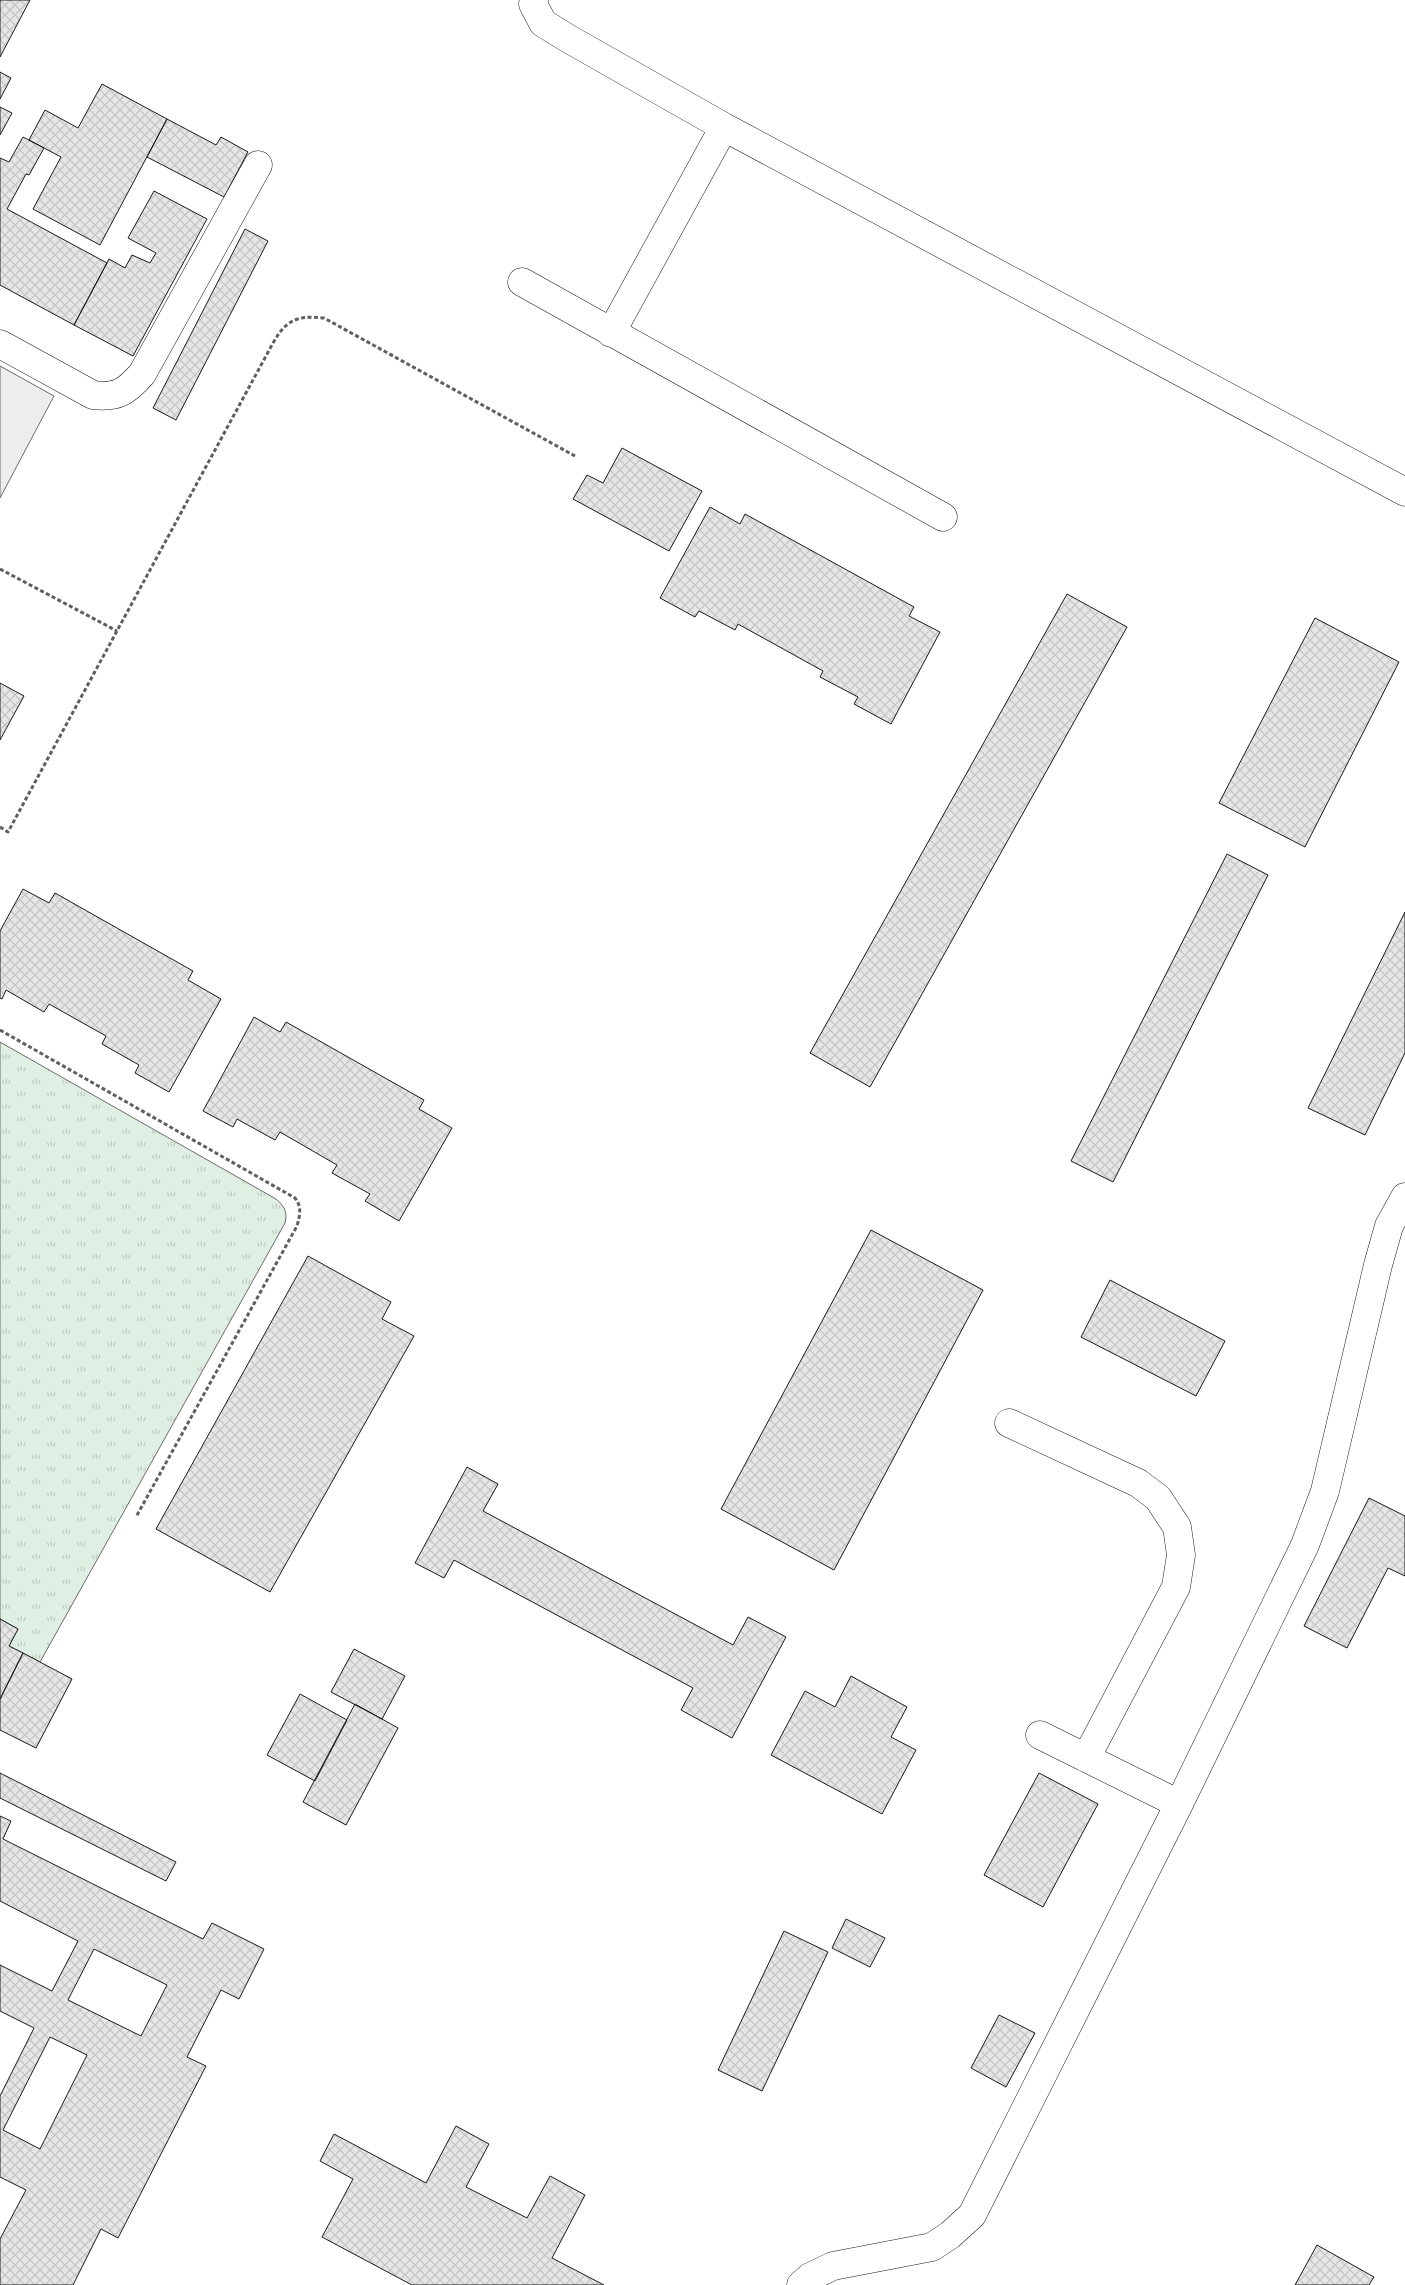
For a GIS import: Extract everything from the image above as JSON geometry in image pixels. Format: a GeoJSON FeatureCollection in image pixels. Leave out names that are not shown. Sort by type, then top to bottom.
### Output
{"type":"FeatureCollection","features":[{"type":"Feature","properties":{"kind":"street"},"geometry":{"type":"LineString","coordinates":[[534,0],[533,4],[543,23],[724,127],[1405,492]]}},
{"type":"Feature","properties":{"kind":"street"},"geometry":{"type":"LineString","coordinates":[[611,333],[724,127]]}},
{"type":"Feature","properties":{"kind":"street"},"geometry":{"type":"LineString","coordinates":[[0,344],[93,395],[108,397],[128,390],[142,374],[258,165]]}},
{"type":"Feature","properties":{"kind":"street"},"geometry":{"type":"LineString","coordinates":[[522,282],[943,517]]}},
{"type":"Feature","properties":{"kind":"street"},"geometry":{"type":"LineString","coordinates":[[801,2285],[833,2266],[932,2247],[950,2235],[972,2215],[1179,1804],[1305,1545],[1324,1491],[1389,1226],[1405,1197]]}},
{"type":"Feature","properties":{"kind":"street"},"geometry":{"type":"LineString","coordinates":[[1009,1423],[1138,1483],[1158,1498],[1177,1527],[1180,1555],[1176,1587],[1086,1758]]}},
{"type":"Feature","properties":{"kind":"street"},"geometry":{"type":"LineString","coordinates":[[1040,1735],[1179,1804]]}},
{"type":"Feature","properties":{"kind":"path"},"geometry":{"type":"LineString","coordinates":[[0,827],[8,832],[280,330],[291,321],[307,316],[324,318],[575,456]]}},
{"type":"Feature","properties":{"kind":"path"},"geometry":{"type":"LineString","coordinates":[[0,569],[117,631]]}},
{"type":"Feature","properties":{"kind":"path"},"geometry":{"type":"LineString","coordinates":[[0,1030],[295,1198],[299,1204],[300,1214],[297,1226],[136,1517]]}},
{"type":"Feature","properties":{"kind":"green space"},"geometry":{"type":"Polygon","coordinates":[[[0,1042],[276,1199],[286,1212],[285,1223],[40,1662],[9,1646],[18,1629],[0,1619],[0,1042]]]}},
{"type":"Feature","properties":{"kind":"shaded area"},"geometry":{"type":"Polygon","coordinates":[[[0,366],[54,396],[0,498],[0,366]]]}},
{"type":"Feature","properties":{"kind":"building"},"geometry":{"type":"Polygon","coordinates":[[[0,0],[30,0],[0,57],[0,0]]]}},
{"type":"Feature","properties":{"kind":"building"},"geometry":{"type":"Polygon","coordinates":[[[0,72],[11,78],[0,99],[0,72]]]}},
{"type":"Feature","properties":{"kind":"building"},"geometry":{"type":"Polygon","coordinates":[[[102,84],[167,119],[100,245],[33,209],[61,157],[29,140],[45,110],[78,128],[102,84]]]}},
{"type":"Feature","properties":{"kind":"building"},"geometry":{"type":"Polygon","coordinates":[[[0,107],[12,113],[0,135],[0,107]]]}},
{"type":"Feature","properties":{"kind":"building"},"geometry":{"type":"Polygon","coordinates":[[[167,119],[216,145],[221,137],[248,152],[224,197],[147,157],[167,119]]]}},
{"type":"Feature","properties":{"kind":"building"},"geometry":{"type":"Polygon","coordinates":[[[23,137],[44,148],[29,175],[26,174],[7,209],[107,263],[74,325],[0,285],[0,158],[9,162],[23,137]]]}},
{"type":"Feature","properties":{"kind":"building"},"geometry":{"type":"Polygon","coordinates":[[[154,191],[207,219],[133,356],[74,325],[109,259],[125,268],[132,255],[150,263],[156,253],[128,238],[154,191]]]}},
{"type":"Feature","properties":{"kind":"building"},"geometry":{"type":"Polygon","coordinates":[[[245,229],[268,241],[176,420],[153,408],[245,229]]]}},
{"type":"Feature","properties":{"kind":"building"},"geometry":{"type":"Polygon","coordinates":[[[622,448],[702,491],[669,551],[573,499],[587,475],[603,483],[622,448]]]}},
{"type":"Feature","properties":{"kind":"building"},"geometry":{"type":"Polygon","coordinates":[[[710,507],[740,524],[745,514],[914,607],[909,616],[940,632],[891,724],[854,704],[858,697],[820,677],[823,671],[738,624],[735,630],[699,611],[695,617],[660,598],[710,507]]]}},
{"type":"Feature","properties":{"kind":"building"},"geometry":{"type":"Polygon","coordinates":[[[1067,594],[1127,627],[870,1087],[810,1053],[1067,594]]]}},
{"type":"Feature","properties":{"kind":"building"},"geometry":{"type":"Polygon","coordinates":[[[1315,618],[1399,662],[1305,847],[1219,803],[1315,618]]]}},
{"type":"Feature","properties":{"kind":"building"},"geometry":{"type":"Polygon","coordinates":[[[0,683],[24,696],[0,740],[0,683]]]}},
{"type":"Feature","properties":{"kind":"building"},"geometry":{"type":"Polygon","coordinates":[[[1227,854],[1268,875],[1113,1182],[1071,1161],[1227,854]]]}},
{"type":"Feature","properties":{"kind":"building"},"geometry":{"type":"Polygon","coordinates":[[[23,889],[49,903],[55,893],[193,971],[188,980],[221,999],[169,1092],[135,1073],[139,1065],[102,1044],[106,1036],[49,1004],[44,1012],[6,990],[2,999],[0,998],[0,931],[23,889]]]}},
{"type":"Feature","properties":{"kind":"building"},"geometry":{"type":"Polygon","coordinates":[[[1405,912],[1405,1053],[1365,1135],[1308,1108],[1405,912]]]}},
{"type":"Feature","properties":{"kind":"building"},"geometry":{"type":"Polygon","coordinates":[[[254,1017],[280,1032],[286,1022],[424,1100],[419,1109],[452,1128],[399,1221],[365,1201],[370,1194],[332,1173],[337,1165],[280,1132],[275,1140],[237,1119],[233,1127],[203,1111],[254,1017]]]}},
{"type":"Feature","properties":{"kind":"building"},"geometry":{"type":"Polygon","coordinates":[[[871,1230],[983,1290],[834,1570],[721,1509],[871,1230]]]}},
{"type":"Feature","properties":{"kind":"building"},"geometry":{"type":"Polygon","coordinates":[[[308,1256],[391,1302],[382,1319],[414,1336],[270,1592],[156,1529],[308,1256]]]}},
{"type":"Feature","properties":{"kind":"building"},"geometry":{"type":"Polygon","coordinates":[[[1110,1280],[1225,1341],[1196,1396],[1081,1337],[1110,1280]]]}},
{"type":"Feature","properties":{"kind":"building"},"geometry":{"type":"Polygon","coordinates":[[[467,1467],[498,1484],[483,1511],[733,1645],[748,1617],[786,1637],[732,1738],[681,1710],[693,1688],[454,1560],[444,1578],[415,1563],[467,1467]]]}},
{"type":"Feature","properties":{"kind":"building"},"geometry":{"type":"Polygon","coordinates":[[[1369,1498],[1405,1516],[1405,1576],[1388,1568],[1347,1648],[1304,1626],[1369,1498]]]}},
{"type":"Feature","properties":{"kind":"building"},"geometry":{"type":"Polygon","coordinates":[[[0,1619],[18,1629],[9,1646],[23,1653],[0,1699],[0,1619]]]}},
{"type":"Feature","properties":{"kind":"building"},"geometry":{"type":"Polygon","coordinates":[[[354,1649],[405,1676],[382,1719],[331,1692],[354,1649]]]}},
{"type":"Feature","properties":{"kind":"building"},"geometry":{"type":"Polygon","coordinates":[[[23,1653],[72,1679],[36,1748],[0,1730],[0,1699],[23,1653]]]}},
{"type":"Feature","properties":{"kind":"building"},"geometry":{"type":"Polygon","coordinates":[[[851,1676],[907,1707],[891,1737],[916,1750],[882,1814],[771,1755],[805,1691],[835,1707],[851,1676]]]}},
{"type":"Feature","properties":{"kind":"building"},"geometry":{"type":"Polygon","coordinates":[[[300,1694],[347,1720],[315,1781],[267,1755],[300,1694]]]}},
{"type":"Feature","properties":{"kind":"building"},"geometry":{"type":"Polygon","coordinates":[[[355,1704],[398,1728],[346,1825],[303,1802],[355,1704]]]}},
{"type":"Feature","properties":{"kind":"building"},"geometry":{"type":"Polygon","coordinates":[[[0,1773],[176,1862],[166,1881],[0,1798],[0,1773]]]}},
{"type":"Feature","properties":{"kind":"building"},"geometry":{"type":"Polygon","coordinates":[[[1039,1773],[1098,1804],[1043,1907],[984,1875],[1039,1773]]]}},
{"type":"Feature","properties":{"kind":"building"},"geometry":{"type":"Polygon","coordinates":[[[0,1816],[11,1821],[3,1839],[203,1939],[212,1923],[264,1949],[239,1999],[221,1990],[187,2057],[206,2066],[118,2238],[101,2229],[73,2285],[0,2285],[0,2239],[26,2190],[0,2177],[0,2096],[34,2028],[0,2011],[0,1965],[52,1991],[78,1941],[0,1901],[0,1816]],[[94,1949],[68,2000],[141,2036],[167,1985],[94,1949]],[[50,2037],[3,2130],[40,2149],[87,2055],[50,2037]]]}},
{"type":"Feature","properties":{"kind":"building"},"geometry":{"type":"Polygon","coordinates":[[[846,1919],[885,1938],[870,1967],[832,1948],[846,1919]]]}},
{"type":"Feature","properties":{"kind":"building"},"geometry":{"type":"Polygon","coordinates":[[[784,1931],[828,1952],[762,2091],[718,2070],[784,1931]]]}},
{"type":"Feature","properties":{"kind":"building"},"geometry":{"type":"Polygon","coordinates":[[[999,2015],[1035,2033],[1006,2087],[971,2068],[999,2015]]]}},
{"type":"Feature","properties":{"kind":"building"},"geometry":{"type":"Polygon","coordinates":[[[456,2126],[489,2144],[466,2187],[527,2218],[550,2176],[585,2195],[552,2258],[604,2285],[412,2285],[322,2237],[353,2179],[320,2161],[334,2134],[426,2183],[456,2126]]]}},
{"type":"Feature","properties":{"kind":"building"},"geometry":{"type":"Polygon","coordinates":[[[1317,2245],[1374,2277],[1369,2285],[1295,2285],[1317,2245]]]}}]}
